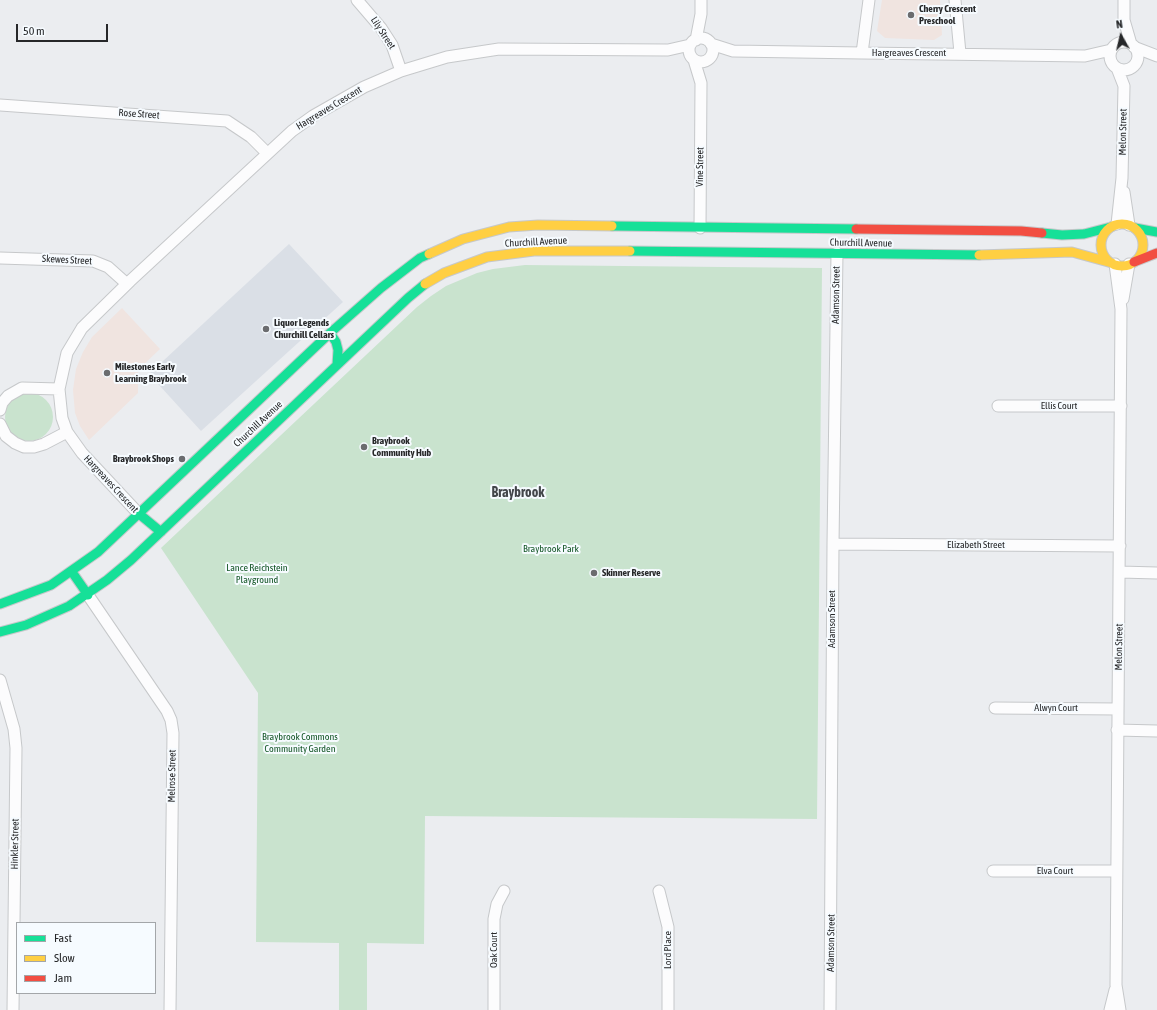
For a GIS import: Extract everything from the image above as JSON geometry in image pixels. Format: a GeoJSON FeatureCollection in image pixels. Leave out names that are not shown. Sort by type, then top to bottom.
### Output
{"type":"FeatureCollection","features":[{"type":"Feature","properties":{"kind":"main road","name":"Churchill Avenue"},"geometry":{"type":"LineString","coordinates":[[0,604],[33,593],[51,585],[72,572],[98,552],[330,333],[381,288],[410,265],[440,248],[485,232],[538,225],[837,253],[970,255],[1072,252],[1113,264]]}},
{"type":"Feature","properties":{"kind":"main road","name":"Churchill Avenue"},"geometry":{"type":"LineString","coordinates":[[0,632],[26,625],[43,618],[88,595],[131,560],[422,286],[444,273],[487,257],[534,251],[837,229],[1021,231],[1062,235],[1084,234],[1114,226]]}},
{"type":"Feature","properties":{"kind":"main road"},"geometry":{"type":"LineString","coordinates":[[1157,232],[1132,226],[1114,226],[1106,232],[1101,245],[1103,252],[1113,264],[1131,263],[1157,254]]}},
{"type":"Feature","properties":{"kind":"main road"},"geometry":{"type":"LineString","coordinates":[[1131,263],[1139,257],[1143,245],[1142,239],[1132,226]]}},
{"type":"Feature","properties":{"kind":"main road","name":"Adamson Street"},"geometry":{"type":"LineString","coordinates":[[837,229],[837,253]]}},
{"type":"Feature","properties":{"kind":"main road"},"geometry":{"type":"LineString","coordinates":[[330,333],[336,342],[338,350],[337,365]]}},
{"type":"Feature","properties":{"kind":"main road","name":"Hargreaves Crescent"},"geometry":{"type":"LineString","coordinates":[[138,513],[161,532]]}},
{"type":"Feature","properties":{"kind":"main road","name":"Melrose Street"},"geometry":{"type":"LineString","coordinates":[[72,572],[88,595]]}},
{"type":"Feature","properties":{"kind":"street"},"geometry":{"type":"LineString","coordinates":[[701,0],[701,42]]}},
{"type":"Feature","properties":{"kind":"street"},"geometry":{"type":"LineString","coordinates":[[862,53],[869,0]]}},
{"type":"Feature","properties":{"kind":"street"},"geometry":{"type":"LineString","coordinates":[[955,0],[960,53]]}},
{"type":"Feature","properties":{"kind":"street"},"geometry":{"type":"LineString","coordinates":[[1124,0],[1124,20],[1132,46],[1137,54],[1134,65]]}},
{"type":"Feature","properties":{"kind":"street","name":"Lily Street"},"geometry":{"type":"LineString","coordinates":[[362,2],[392,45],[401,71]]}},
{"type":"Feature","properties":{"kind":"street"},"geometry":{"type":"LineString","coordinates":[[1124,20],[1114,48],[1110,54],[1115,66],[1125,70],[1157,56]]}},
{"type":"Feature","properties":{"kind":"street","name":"Hargreaves Crescent"},"geometry":{"type":"LineString","coordinates":[[138,513],[82,453],[67,432],[62,418],[59,389],[67,353],[74,339],[82,328],[127,284],[267,153],[313,116],[364,87],[401,71],[447,57],[499,49],[668,50],[701,42],[733,51],[960,53],[1085,56],[1114,48]]}},
{"type":"Feature","properties":{"kind":"street","name":"Vine Street"},"geometry":{"type":"LineString","coordinates":[[699,239],[701,83],[713,51],[701,42],[692,58],[701,83]]}},
{"type":"Feature","properties":{"kind":"street"},"geometry":{"type":"LineString","coordinates":[[1114,48],[1123,42],[1157,56]]}},
{"type":"Feature","properties":{"kind":"street","name":"Hargreaves Crescent"},"geometry":{"type":"LineString","coordinates":[[668,50],[700,62],[733,51]]}},
{"type":"Feature","properties":{"kind":"street","name":"Hargreaves Crescent"},"geometry":{"type":"LineString","coordinates":[[1085,56],[1115,66]]}},
{"type":"Feature","properties":{"kind":"street","name":"Melon Street"},"geometry":{"type":"LineString","coordinates":[[1114,226],[1122,178],[1124,86],[1134,65]]}},
{"type":"Feature","properties":{"kind":"street","name":"Melon Street"},"geometry":{"type":"LineString","coordinates":[[1115,66],[1124,86]]}},
{"type":"Feature","properties":{"kind":"street","name":"Rose Street"},"geometry":{"type":"LineString","coordinates":[[0,105],[228,121],[251,137],[267,153]]}},
{"type":"Feature","properties":{"kind":"street","name":"Melon Street"},"geometry":{"type":"LineString","coordinates":[[1122,178],[1132,226]]}},
{"type":"Feature","properties":{"kind":"street","name":"Adamson Street"},"geometry":{"type":"LineString","coordinates":[[830,1010],[833,544],[837,253]]}},
{"type":"Feature","properties":{"kind":"street","name":"Skewes Street"},"geometry":{"type":"LineString","coordinates":[[0,258],[93,260],[108,267],[127,284]]}},
{"type":"Feature","properties":{"kind":"street","name":"Melon Street"},"geometry":{"type":"LineString","coordinates":[[1121,309],[1131,263]]}},
{"type":"Feature","properties":{"kind":"street","name":"Melon Street"},"geometry":{"type":"LineString","coordinates":[[1113,264],[1121,309],[1120,572],[1116,871],[1116,985],[1120,1010]]}},
{"type":"Feature","properties":{"kind":"street"},"geometry":{"type":"LineString","coordinates":[[0,410],[8,396],[22,388],[59,389]]}},
{"type":"Feature","properties":{"kind":"street","name":"Ellis Court"},"geometry":{"type":"LineString","coordinates":[[998,406],[1121,406]]}},
{"type":"Feature","properties":{"kind":"street"},"geometry":{"type":"LineString","coordinates":[[0,424],[6,436],[15,443],[24,446],[34,447],[44,444],[67,432]]}},
{"type":"Feature","properties":{"kind":"street","name":"Elizabeth Street"},"geometry":{"type":"LineString","coordinates":[[833,544],[1120,546]]}},
{"type":"Feature","properties":{"kind":"street"},"geometry":{"type":"LineString","coordinates":[[1120,572],[1157,573]]}},
{"type":"Feature","properties":{"kind":"street","name":"Melrose Street"},"geometry":{"type":"LineString","coordinates":[[88,595],[167,711],[171,720],[173,733],[170,1010]]}},
{"type":"Feature","properties":{"kind":"street","name":"Hinkler Street"},"geometry":{"type":"LineString","coordinates":[[0,680],[14,729],[16,748],[14,1010]]}},
{"type":"Feature","properties":{"kind":"street","name":"Alwyn Court"},"geometry":{"type":"LineString","coordinates":[[995,708],[1118,709]]}},
{"type":"Feature","properties":{"kind":"street"},"geometry":{"type":"LineString","coordinates":[[1118,730],[1157,730]]}},
{"type":"Feature","properties":{"kind":"street","name":"Elva Court"},"geometry":{"type":"LineString","coordinates":[[993,871],[1116,871]]}},
{"type":"Feature","properties":{"kind":"street","name":"Oak Court"},"geometry":{"type":"LineString","coordinates":[[494,1010],[494,919],[497,904],[504,891]]}},
{"type":"Feature","properties":{"kind":"street","name":"Lord Place"},"geometry":{"type":"LineString","coordinates":[[660,892],[668,928],[668,1010]]}},
{"type":"Feature","properties":{"kind":"street","name":"Melon Street"},"geometry":{"type":"LineString","coordinates":[[1110,1010],[1116,985]]}},
{"type":"Feature","properties":{"kind":"shaded area","name":"Cherry Crescent Preschool"},"geometry":{"type":"Polygon","coordinates":[[[882,0],[940,0],[942,35],[934,40],[885,38],[877,31],[882,0]]]}},
{"type":"Feature","properties":{"kind":"shaded area"},"geometry":{"type":"Polygon","coordinates":[[[289,244],[343,302],[201,431],[149,374],[289,244]]]}},
{"type":"Feature","properties":{"kind":"shaded area","name":"Milestones Early Learning Braybrook"},"geometry":{"type":"Polygon","coordinates":[[[122,308],[160,349],[138,370],[138,393],[89,440],[80,426],[75,413],[73,390],[76,369],[83,352],[92,337],[122,308]]]}},
{"type":"Feature","properties":{"kind":"green space","name":"Braybrook Park"},"geometry":{"type":"Polygon","coordinates":[[[525,265],[822,268],[817,819],[425,816],[424,944],[367,943],[367,1010],[339,1010],[339,943],[256,942],[258,693],[161,548],[417,307],[431,296],[446,286],[477,273],[493,269],[525,265]]]}},
{"type":"Feature","properties":{"kind":"green space"},"geometry":{"type":"Polygon","coordinates":[[[24,393],[34,393],[43,397],[49,403],[53,412],[53,422],[49,431],[43,437],[34,441],[24,441],[15,437],[9,431],[5,422],[5,412],[9,403],[15,397],[24,393]]]}},
{"type":"Feature","properties":{"kind":"traffic: fast"},"geometry":{"type":"LineString","coordinates":[[612,226],[856,229]]}},
{"type":"Feature","properties":{"kind":"traffic: fast"},"geometry":{"type":"LineString","coordinates":[[1042,233],[1062,235],[1084,234],[1111,227]]}},
{"type":"Feature","properties":{"kind":"traffic: fast"},"geometry":{"type":"LineString","coordinates":[[1135,228],[1157,232]]}},
{"type":"Feature","properties":{"kind":"traffic: fast"},"geometry":{"type":"LineString","coordinates":[[630,251],[979,255]]}},
{"type":"Feature","properties":{"kind":"traffic: fast"},"geometry":{"type":"LineString","coordinates":[[0,604],[51,585],[98,552],[330,333],[381,288],[420,258],[429,254]]}},
{"type":"Feature","properties":{"kind":"traffic: fast"},"geometry":{"type":"LineString","coordinates":[[0,632],[26,625],[69,606],[107,580],[131,560],[408,298],[425,284]]}},
{"type":"Feature","properties":{"kind":"traffic: fast"},"geometry":{"type":"LineString","coordinates":[[330,333],[336,342],[338,350],[337,365]]}},
{"type":"Feature","properties":{"kind":"traffic: fast"},"geometry":{"type":"LineString","coordinates":[[138,513],[161,532]]}},
{"type":"Feature","properties":{"kind":"traffic: fast"},"geometry":{"type":"LineString","coordinates":[[72,572],[88,595]]}},
{"type":"Feature","properties":{"kind":"traffic: slow"},"geometry":{"type":"LineString","coordinates":[[1122,224],[1137,230],[1143,245],[1137,260],[1122,266],[1107,260],[1101,245],[1107,230],[1122,224]]}},
{"type":"Feature","properties":{"kind":"traffic: slow"},"geometry":{"type":"LineString","coordinates":[[429,254],[463,239],[509,227],[538,225],[612,226]]}},
{"type":"Feature","properties":{"kind":"traffic: slow"},"geometry":{"type":"LineString","coordinates":[[425,284],[444,273],[487,257],[534,251],[630,251]]}},
{"type":"Feature","properties":{"kind":"traffic: slow"},"geometry":{"type":"LineString","coordinates":[[979,255],[1072,252],[1112,263]]}},
{"type":"Feature","properties":{"kind":"traffic: jam"},"geometry":{"type":"LineString","coordinates":[[856,229],[1021,231],[1042,233]]}},
{"type":"Feature","properties":{"kind":"traffic: jam"},"geometry":{"type":"LineString","coordinates":[[1134,262],[1157,253]]}},
{"type":"Feature","properties":{"kind":"place","name":"Cherry Crescent Preschool"},"geometry":{"type":"Point","coordinates":[911,15]}},
{"type":"Feature","properties":{"kind":"place","name":"Liquor Legends Churchill Cellars"},"geometry":{"type":"Point","coordinates":[266,329]}},
{"type":"Feature","properties":{"kind":"place","name":"Milestones Early Learning Braybrook"},"geometry":{"type":"Point","coordinates":[107,373]}},
{"type":"Feature","properties":{"kind":"place","name":"Braybrook Community Hub"},"geometry":{"type":"Point","coordinates":[364,447]}},
{"type":"Feature","properties":{"kind":"place","name":"Braybrook Shops"},"geometry":{"type":"Point","coordinates":[182,459]}},
{"type":"Feature","properties":{"kind":"place","name":"Skinner Reserve"},"geometry":{"type":"Point","coordinates":[594,573]}},
{"type":"Feature","properties":{"kind":"district","name":"Braybrook"},"geometry":{"type":"Point","coordinates":[518,493]}},
{"type":"Feature","properties":{"kind":"park label","name":"Lance Reichstein Playground"},"geometry":{"type":"Point","coordinates":[257,574]}},
{"type":"Feature","properties":{"kind":"park label","name":"Braybrook Commons Community Garden"},"geometry":{"type":"Point","coordinates":[300,742]}}]}
